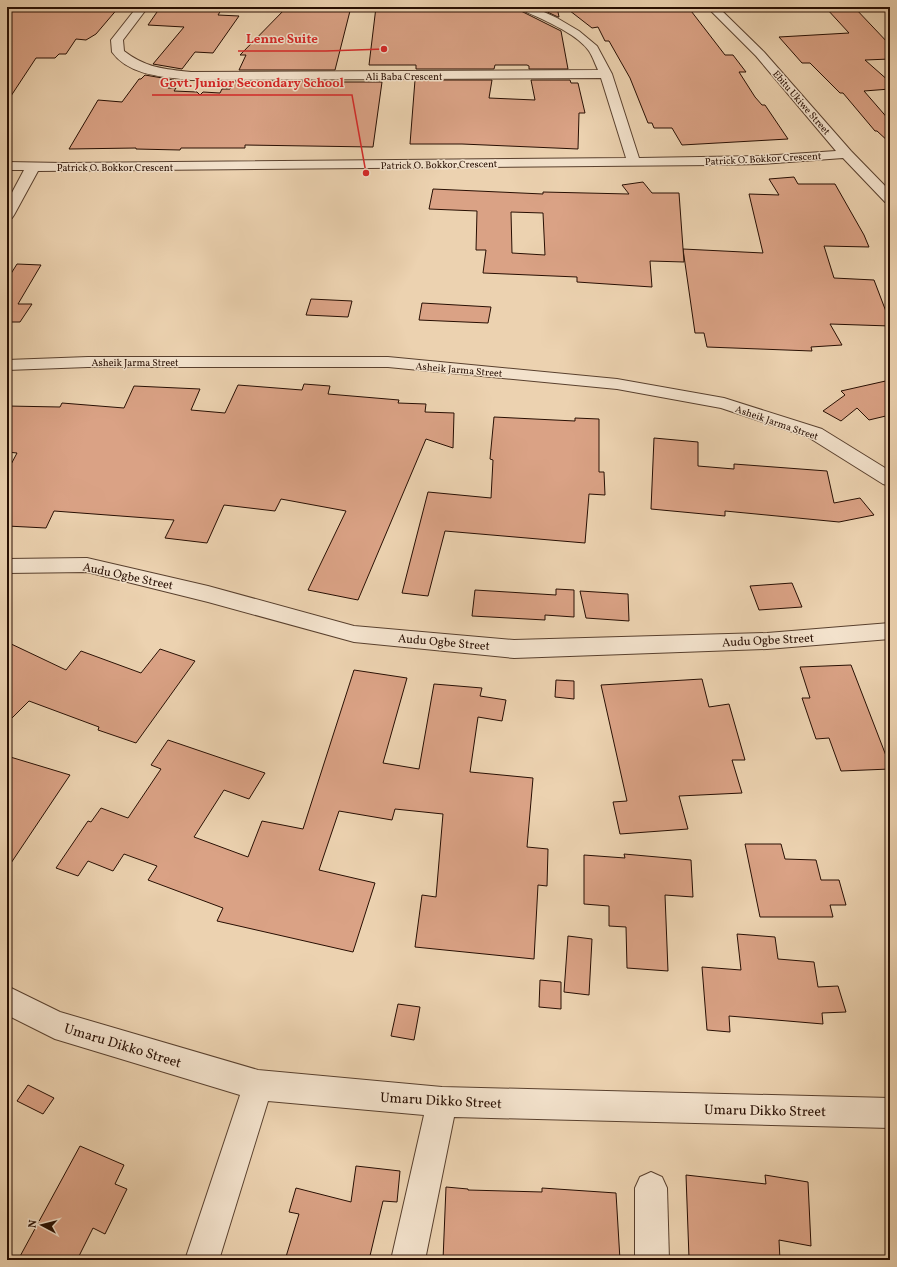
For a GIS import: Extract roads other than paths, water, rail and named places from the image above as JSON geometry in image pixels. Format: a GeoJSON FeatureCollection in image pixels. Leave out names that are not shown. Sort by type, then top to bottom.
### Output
{"type":"FeatureCollection","features":[{"type":"Feature","properties":{"kind":"street","name":"Ali Baba Crescent"},"geometry":{"type":"LineString","coordinates":[[144,7],[117,40],[118,52],[130,62],[147,71],[190,76],[606,74]]}},
{"type":"Feature","properties":{"kind":"street"},"geometry":{"type":"LineString","coordinates":[[524,7],[553,20],[575,33],[593,48],[606,74],[634,162]]}},
{"type":"Feature","properties":{"kind":"street","name":"Ebitu Ukiwe Street"},"geometry":{"type":"LineString","coordinates":[[712,7],[760,54],[846,154],[890,199]]}},
{"type":"Feature","properties":{"kind":"street","name":"Patrick O. Bokkor Crescent"},"geometry":{"type":"LineString","coordinates":[[7,166],[634,162],[762,160],[846,154]]}},
{"type":"Feature","properties":{"kind":"street"},"geometry":{"type":"LineString","coordinates":[[7,215],[33,167]]}},
{"type":"Feature","properties":{"kind":"street","name":"Asheik Jarma Street"},"geometry":{"type":"LineString","coordinates":[[7,365],[88,362],[388,362],[617,384],[724,403],[815,433],[890,480]]}},
{"type":"Feature","properties":{"kind":"street","name":"Audu Ogbe Street"},"geometry":{"type":"LineString","coordinates":[[7,566],[87,565],[208,594],[354,634],[514,648],[767,641],[890,632]]}},
{"type":"Feature","properties":{"kind":"street","name":"Umaru Dikko Street"},"geometry":{"type":"LineString","coordinates":[[7,1000],[55,1025],[258,1086],[442,1102],[890,1113]]}},
{"type":"Feature","properties":{"kind":"street"},"geometry":{"type":"LineString","coordinates":[[202,1260],[258,1086]]}},
{"type":"Feature","properties":{"kind":"street"},"geometry":{"type":"LineString","coordinates":[[408,1260],[442,1102]]}},
{"type":"Feature","properties":{"kind":"street"},"geometry":{"type":"LineString","coordinates":[[651,1188],[652,1260]]}},
{"type":"Feature","properties":{"kind":"place","name":"Lenne Suite"},"geometry":{"type":"Point","coordinates":[384,49]}},
{"type":"Feature","properties":{"kind":"place","name":"Govt. Junior Secondary School"},"geometry":{"type":"Point","coordinates":[366,173]}}]}
